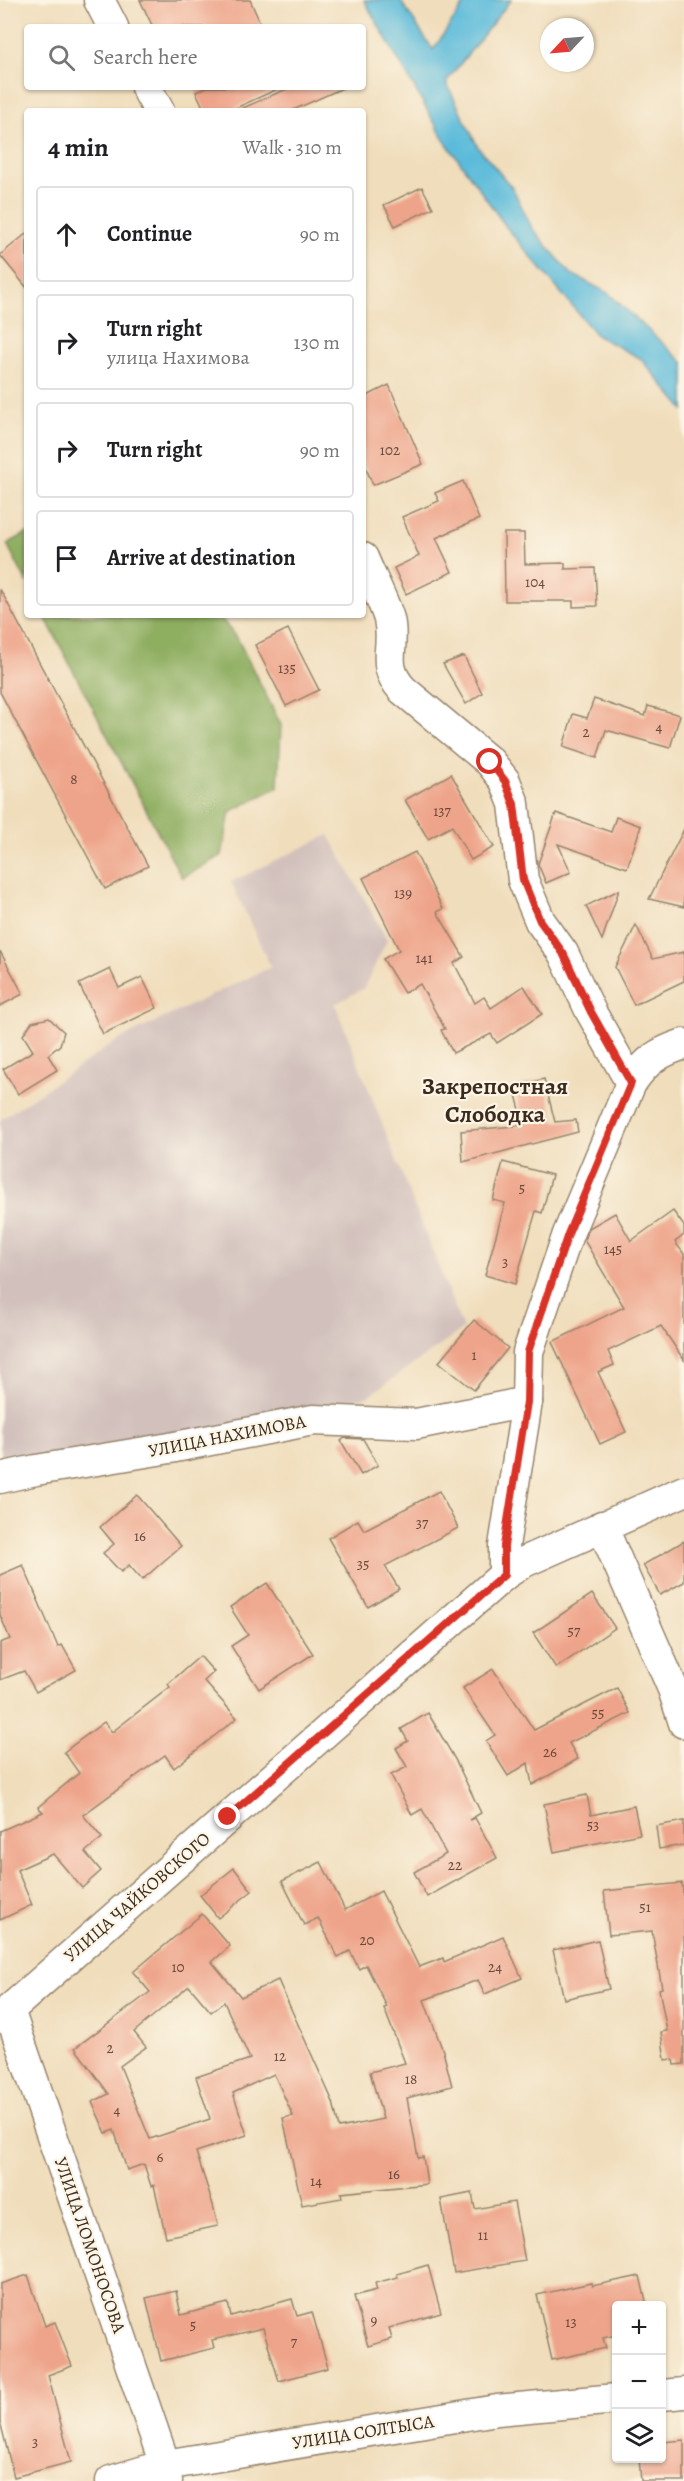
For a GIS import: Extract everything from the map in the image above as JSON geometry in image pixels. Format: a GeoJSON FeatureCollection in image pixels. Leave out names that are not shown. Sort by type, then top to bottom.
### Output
{"type":"FeatureCollection","features":[{"type":"Feature","properties":{"kind":"street"},"geometry":{"type":"LineString","coordinates":[[99,0],[111,24]]}},
{"type":"Feature","properties":{"kind":"street"},"geometry":{"type":"LineString","coordinates":[[148,90],[157,108]]}},
{"type":"Feature","properties":{"kind":"street"},"geometry":{"type":"LineString","coordinates":[[366,565],[389,620],[389,668],[394,680],[411,698],[490,762],[505,781],[514,804],[523,880],[540,921],[563,953],[591,1012],[631,1083]]}},
{"type":"Feature","properties":{"kind":"street"},"geometry":{"type":"LineString","coordinates":[[504,1575],[504,1546],[527,1402],[528,1352],[568,1234],[631,1083],[645,1063],[671,1048],[684,1044]]}},
{"type":"Feature","properties":{"kind":"street","name":"УЛИЦА НАХИМОВА"},"geometry":{"type":"LineString","coordinates":[[0,1478],[313,1420],[416,1424],[527,1402]]}},
{"type":"Feature","properties":{"kind":"street","name":"УЛИЦА ЧАЙКОВСКОГО"},"geometry":{"type":"LineString","coordinates":[[4,2014],[504,1575],[524,1562],[684,1491]]}},
{"type":"Feature","properties":{"kind":"street"},"geometry":{"type":"LineString","coordinates":[[602,1526],[659,1657],[684,1723]]}},
{"type":"Feature","properties":{"kind":"street","name":"УЛИЦА ЛОМОНОСОВА"},"geometry":{"type":"LineString","coordinates":[[4,2014],[166,2473]]}},
{"type":"Feature","properties":{"kind":"street"},"geometry":{"type":"LineString","coordinates":[[666,2395],[684,2393]]}},
{"type":"Feature","properties":{"kind":"street","name":"УЛИЦА СОЛТЫСА"},"geometry":{"type":"LineString","coordinates":[[111,2481],[166,2473],[496,2410],[612,2399]]}},
{"type":"Feature","properties":{"kind":"shaded area"},"geometry":{"type":"Polygon","coordinates":[[[329,835],[387,940],[364,988],[335,1004],[463,1329],[367,1397],[0,1472],[0,1120],[120,1039],[271,967],[231,882],[329,835]]]}},
{"type":"Feature","properties":{"kind":"green space"},"geometry":{"type":"Polygon","coordinates":[[[24,535],[24,577],[7,544],[24,535]]]}},
{"type":"Feature","properties":{"kind":"green space"},"geometry":{"type":"Polygon","coordinates":[[[46,618],[221,618],[239,642],[281,725],[278,787],[230,812],[222,855],[182,878],[46,618]]]}},
{"type":"Feature","properties":{"kind":"water"},"geometry":{"type":"Polygon","coordinates":[[[364,0],[400,0],[433,50],[467,0],[511,0],[446,82],[478,147],[513,189],[532,228],[570,273],[608,293],[684,363],[684,410],[640,358],[597,336],[507,228],[445,141],[364,0]]]}},
{"type":"Feature","properties":{"kind":"building"},"geometry":{"type":"Polygon","coordinates":[[[140,0],[250,0],[261,24],[152,24],[140,0]]]}},
{"type":"Feature","properties":{"kind":"building"},"geometry":{"type":"Polygon","coordinates":[[[200,90],[275,90],[236,108],[204,108],[196,92],[200,90]]]}},
{"type":"Feature","properties":{"kind":"building"},"geometry":{"type":"Polygon","coordinates":[[[284,90],[338,90],[298,108],[243,108],[284,90]]]}},
{"type":"Feature","properties":{"kind":"building"},"geometry":{"type":"Polygon","coordinates":[[[422,187],[433,208],[395,226],[384,205],[422,187]]]}},
{"type":"Feature","properties":{"kind":"building"},"geometry":{"type":"Polygon","coordinates":[[[24,235],[24,284],[0,255],[24,235]]]}},
{"type":"Feature","properties":{"kind":"building"},"geometry":{"type":"Polygon","coordinates":[[[389,385],[423,464],[373,485],[366,468],[366,396],[389,385]]]}},
{"type":"Feature","properties":{"kind":"building"},"geometry":{"type":"Polygon","coordinates":[[[463,481],[479,519],[436,538],[452,572],[406,594],[394,568],[419,556],[402,517],[439,501],[435,493],[463,481]]]}},
{"type":"Feature","properties":{"kind":"building"},"geometry":{"type":"Polygon","coordinates":[[[504,533],[524,533],[525,564],[565,563],[565,569],[595,568],[597,606],[573,607],[573,601],[505,601],[504,533]]]}},
{"type":"Feature","properties":{"kind":"building"},"geometry":{"type":"Polygon","coordinates":[[[0,589],[148,866],[105,889],[0,692],[0,589]]]}},
{"type":"Feature","properties":{"kind":"building"},"geometry":{"type":"Polygon","coordinates":[[[288,629],[319,690],[286,706],[255,645],[288,629]]]}},
{"type":"Feature","properties":{"kind":"building"},"geometry":{"type":"Polygon","coordinates":[[[464,656],[482,693],[466,704],[443,664],[464,656]]]}},
{"type":"Feature","properties":{"kind":"building"},"geometry":{"type":"Polygon","coordinates":[[[594,699],[645,716],[648,706],[680,715],[670,748],[606,730],[597,758],[563,747],[573,714],[587,718],[594,699]]]}},
{"type":"Feature","properties":{"kind":"building"},"geometry":{"type":"Polygon","coordinates":[[[451,774],[494,847],[471,860],[452,826],[428,839],[405,800],[451,774]]]}},
{"type":"Feature","properties":{"kind":"building"},"geometry":{"type":"Polygon","coordinates":[[[556,813],[611,832],[616,817],[641,826],[627,868],[558,844],[571,872],[546,883],[538,864],[556,813]]]}},
{"type":"Feature","properties":{"kind":"building"},"geometry":{"type":"Polygon","coordinates":[[[684,829],[684,907],[649,899],[684,829]]]}},
{"type":"Feature","properties":{"kind":"building"},"geometry":{"type":"Polygon","coordinates":[[[415,852],[443,909],[437,912],[464,957],[454,963],[475,1003],[484,997],[491,1008],[524,986],[542,1014],[497,1043],[491,1034],[453,1053],[441,1030],[445,1029],[420,984],[404,993],[383,959],[399,950],[363,878],[415,852]]]}},
{"type":"Feature","properties":{"kind":"building"},"geometry":{"type":"Polygon","coordinates":[[[619,890],[602,940],[586,906],[619,890]]]}},
{"type":"Feature","properties":{"kind":"building"},"geometry":{"type":"Polygon","coordinates":[[[636,925],[653,959],[684,952],[684,981],[634,1005],[615,967],[636,925]]]}},
{"type":"Feature","properties":{"kind":"building"},"geometry":{"type":"Polygon","coordinates":[[[0,951],[23,994],[0,1006],[0,951]]]}},
{"type":"Feature","properties":{"kind":"building"},"geometry":{"type":"Polygon","coordinates":[[[110,969],[119,988],[142,977],[157,1008],[103,1034],[79,984],[110,969]]]}},
{"type":"Feature","properties":{"kind":"building"},"geometry":{"type":"Polygon","coordinates":[[[49,1018],[64,1032],[60,1045],[48,1055],[57,1070],[18,1094],[3,1069],[33,1051],[23,1035],[32,1022],[49,1018]]]}},
{"type":"Feature","properties":{"kind":"building"},"geometry":{"type":"Polygon","coordinates":[[[544,1079],[555,1122],[576,1120],[578,1132],[463,1162],[461,1131],[524,1125],[514,1087],[544,1079]]]}},
{"type":"Feature","properties":{"kind":"building"},"geometry":{"type":"Polygon","coordinates":[[[503,1162],[552,1175],[542,1213],[536,1211],[515,1284],[485,1275],[505,1203],[493,1200],[503,1162]]]}},
{"type":"Feature","properties":{"kind":"building"},"geometry":{"type":"Polygon","coordinates":[[[673,1211],[684,1226],[684,1235],[675,1242],[684,1254],[684,1360],[661,1326],[608,1351],[614,1365],[598,1372],[626,1432],[600,1444],[552,1342],[624,1307],[584,1240],[589,1228],[615,1213],[631,1241],[673,1211]]]}},
{"type":"Feature","properties":{"kind":"building"},"geometry":{"type":"Polygon","coordinates":[[[474,1320],[508,1348],[474,1390],[439,1362],[474,1320]]]}},
{"type":"Feature","properties":{"kind":"building"},"geometry":{"type":"Polygon","coordinates":[[[345,1438],[363,1439],[378,1465],[361,1475],[341,1441],[345,1438]]]}},
{"type":"Feature","properties":{"kind":"building"},"geometry":{"type":"Polygon","coordinates":[[[439,1491],[458,1528],[385,1566],[399,1589],[368,1607],[328,1538],[358,1520],[364,1530],[439,1491]]]}},
{"type":"Feature","properties":{"kind":"building"},"geometry":{"type":"Polygon","coordinates":[[[137,1495],[181,1546],[142,1580],[129,1565],[121,1572],[103,1553],[114,1544],[100,1527],[137,1495]]]}},
{"type":"Feature","properties":{"kind":"building"},"geometry":{"type":"Polygon","coordinates":[[[684,1541],[684,1582],[660,1595],[643,1565],[684,1541]]]}},
{"type":"Feature","properties":{"kind":"building"},"geometry":{"type":"Polygon","coordinates":[[[23,1565],[58,1647],[62,1645],[76,1670],[36,1692],[24,1671],[0,1680],[0,1643],[10,1639],[0,1615],[0,1575],[23,1565]]]}},
{"type":"Feature","properties":{"kind":"building"},"geometry":{"type":"Polygon","coordinates":[[[267,1583],[313,1654],[259,1689],[231,1646],[248,1635],[230,1607],[267,1583]]]}},
{"type":"Feature","properties":{"kind":"building"},"geometry":{"type":"Polygon","coordinates":[[[592,1594],[615,1628],[556,1668],[533,1633],[592,1594]]]}},
{"type":"Feature","properties":{"kind":"building"},"geometry":{"type":"Polygon","coordinates":[[[200,1656],[214,1672],[204,1681],[237,1718],[174,1768],[165,1755],[83,1815],[102,1838],[85,1852],[101,1871],[82,1888],[53,1854],[17,1870],[32,1905],[0,1920],[0,1831],[43,1812],[38,1807],[79,1773],[64,1752],[104,1722],[112,1732],[170,1687],[168,1684],[200,1656]]]}},
{"type":"Feature","properties":{"kind":"building"},"geometry":{"type":"Polygon","coordinates":[[[493,1669],[534,1730],[617,1688],[630,1713],[569,1743],[578,1759],[532,1785],[528,1763],[508,1776],[486,1741],[495,1735],[463,1688],[493,1669]]]}},
{"type":"Feature","properties":{"kind":"building"},"geometry":{"type":"Polygon","coordinates":[[[428,1713],[456,1761],[481,1813],[469,1820],[475,1818],[497,1858],[427,1897],[414,1872],[446,1854],[422,1809],[412,1815],[391,1775],[407,1767],[396,1748],[408,1741],[401,1729],[428,1713]]]}},
{"type":"Feature","properties":{"kind":"building"},"geometry":{"type":"Polygon","coordinates":[[[587,1795],[591,1815],[634,1806],[640,1834],[554,1852],[544,1804],[587,1795]]]}},
{"type":"Feature","properties":{"kind":"building"},"geometry":{"type":"Polygon","coordinates":[[[684,1821],[684,1845],[659,1849],[656,1826],[684,1821]]]}},
{"type":"Feature","properties":{"kind":"building"},"geometry":{"type":"Polygon","coordinates":[[[321,1862],[345,1910],[381,1891],[419,1967],[443,1958],[444,1962],[503,1936],[522,1978],[485,1994],[478,1980],[424,2000],[443,2051],[452,2086],[407,2098],[418,2158],[423,2157],[427,2184],[341,2193],[342,2198],[302,2205],[283,2118],[293,2116],[274,2074],[233,2093],[247,2135],[196,2152],[218,2226],[166,2237],[154,2185],[151,2186],[144,2164],[127,2170],[114,2130],[106,2133],[92,2102],[109,2094],[75,2048],[150,1992],[133,1972],[202,1914],[230,1946],[212,1962],[241,1997],[278,1980],[333,2102],[339,2128],[383,2119],[370,2072],[405,2063],[384,2008],[387,2007],[366,1965],[359,1969],[350,1951],[338,1957],[318,1918],[304,1925],[282,1881],[321,1862]],[[189,1986],[134,2032],[146,2047],[120,2066],[150,2139],[210,2119],[196,2077],[250,2059],[224,2002],[211,2012],[189,1986]]]}},
{"type":"Feature","properties":{"kind":"building"},"geometry":{"type":"Polygon","coordinates":[[[234,1868],[252,1891],[218,1918],[200,1895],[234,1868]]]}},
{"type":"Feature","properties":{"kind":"building"},"geometry":{"type":"Polygon","coordinates":[[[682,1883],[684,2064],[674,2065],[673,2059],[665,2060],[661,2032],[667,2031],[652,1931],[609,1935],[604,1891],[682,1883]]]}},
{"type":"Feature","properties":{"kind":"building"},"geometry":{"type":"Polygon","coordinates":[[[598,1940],[609,1989],[564,1999],[553,1950],[598,1940]]]}},
{"type":"Feature","properties":{"kind":"building"},"geometry":{"type":"Polygon","coordinates":[[[472,2193],[475,2209],[514,2202],[525,2261],[454,2273],[441,2199],[472,2193]]]}},
{"type":"Feature","properties":{"kind":"building"},"geometry":{"type":"Polygon","coordinates":[[[428,2265],[441,2313],[389,2328],[392,2339],[368,2346],[354,2296],[377,2290],[375,2283],[428,2265]]]}},
{"type":"Feature","properties":{"kind":"building"},"geometry":{"type":"Polygon","coordinates":[[[28,2275],[45,2326],[55,2322],[72,2366],[48,2375],[71,2462],[14,2477],[0,2421],[0,2284],[28,2275]]]}},
{"type":"Feature","properties":{"kind":"building"},"geometry":{"type":"Polygon","coordinates":[[[640,2276],[646,2301],[612,2301],[612,2336],[603,2338],[606,2348],[552,2360],[537,2295],[591,2283],[592,2286],[640,2276]]]}},
{"type":"Feature","properties":{"kind":"building"},"geometry":{"type":"Polygon","coordinates":[[[176,2291],[181,2315],[228,2303],[231,2316],[292,2299],[297,2316],[312,2312],[328,2368],[279,2381],[263,2328],[212,2340],[214,2348],[161,2361],[146,2298],[176,2291]]]}},
{"type":"Feature","properties":{"kind":"building"},"geometry":{"type":"Polygon","coordinates":[[[684,2440],[684,2481],[641,2481],[639,2463],[666,2463],[666,2442],[684,2440]]]}},
{"type":"Feature","properties":{"kind":"district","name":"Закрепостная Слободка"},"geometry":{"type":"Point","coordinates":[495,1100]}},
{"type":"Feature","properties":{"kind":"route"},"geometry":{"type":"LineString","coordinates":[[228,1817],[504,1575],[504,1546],[527,1402],[528,1352],[568,1234],[631,1083],[591,1012],[563,953],[540,921],[523,880],[514,804],[505,781],[490,762]]}}]}
